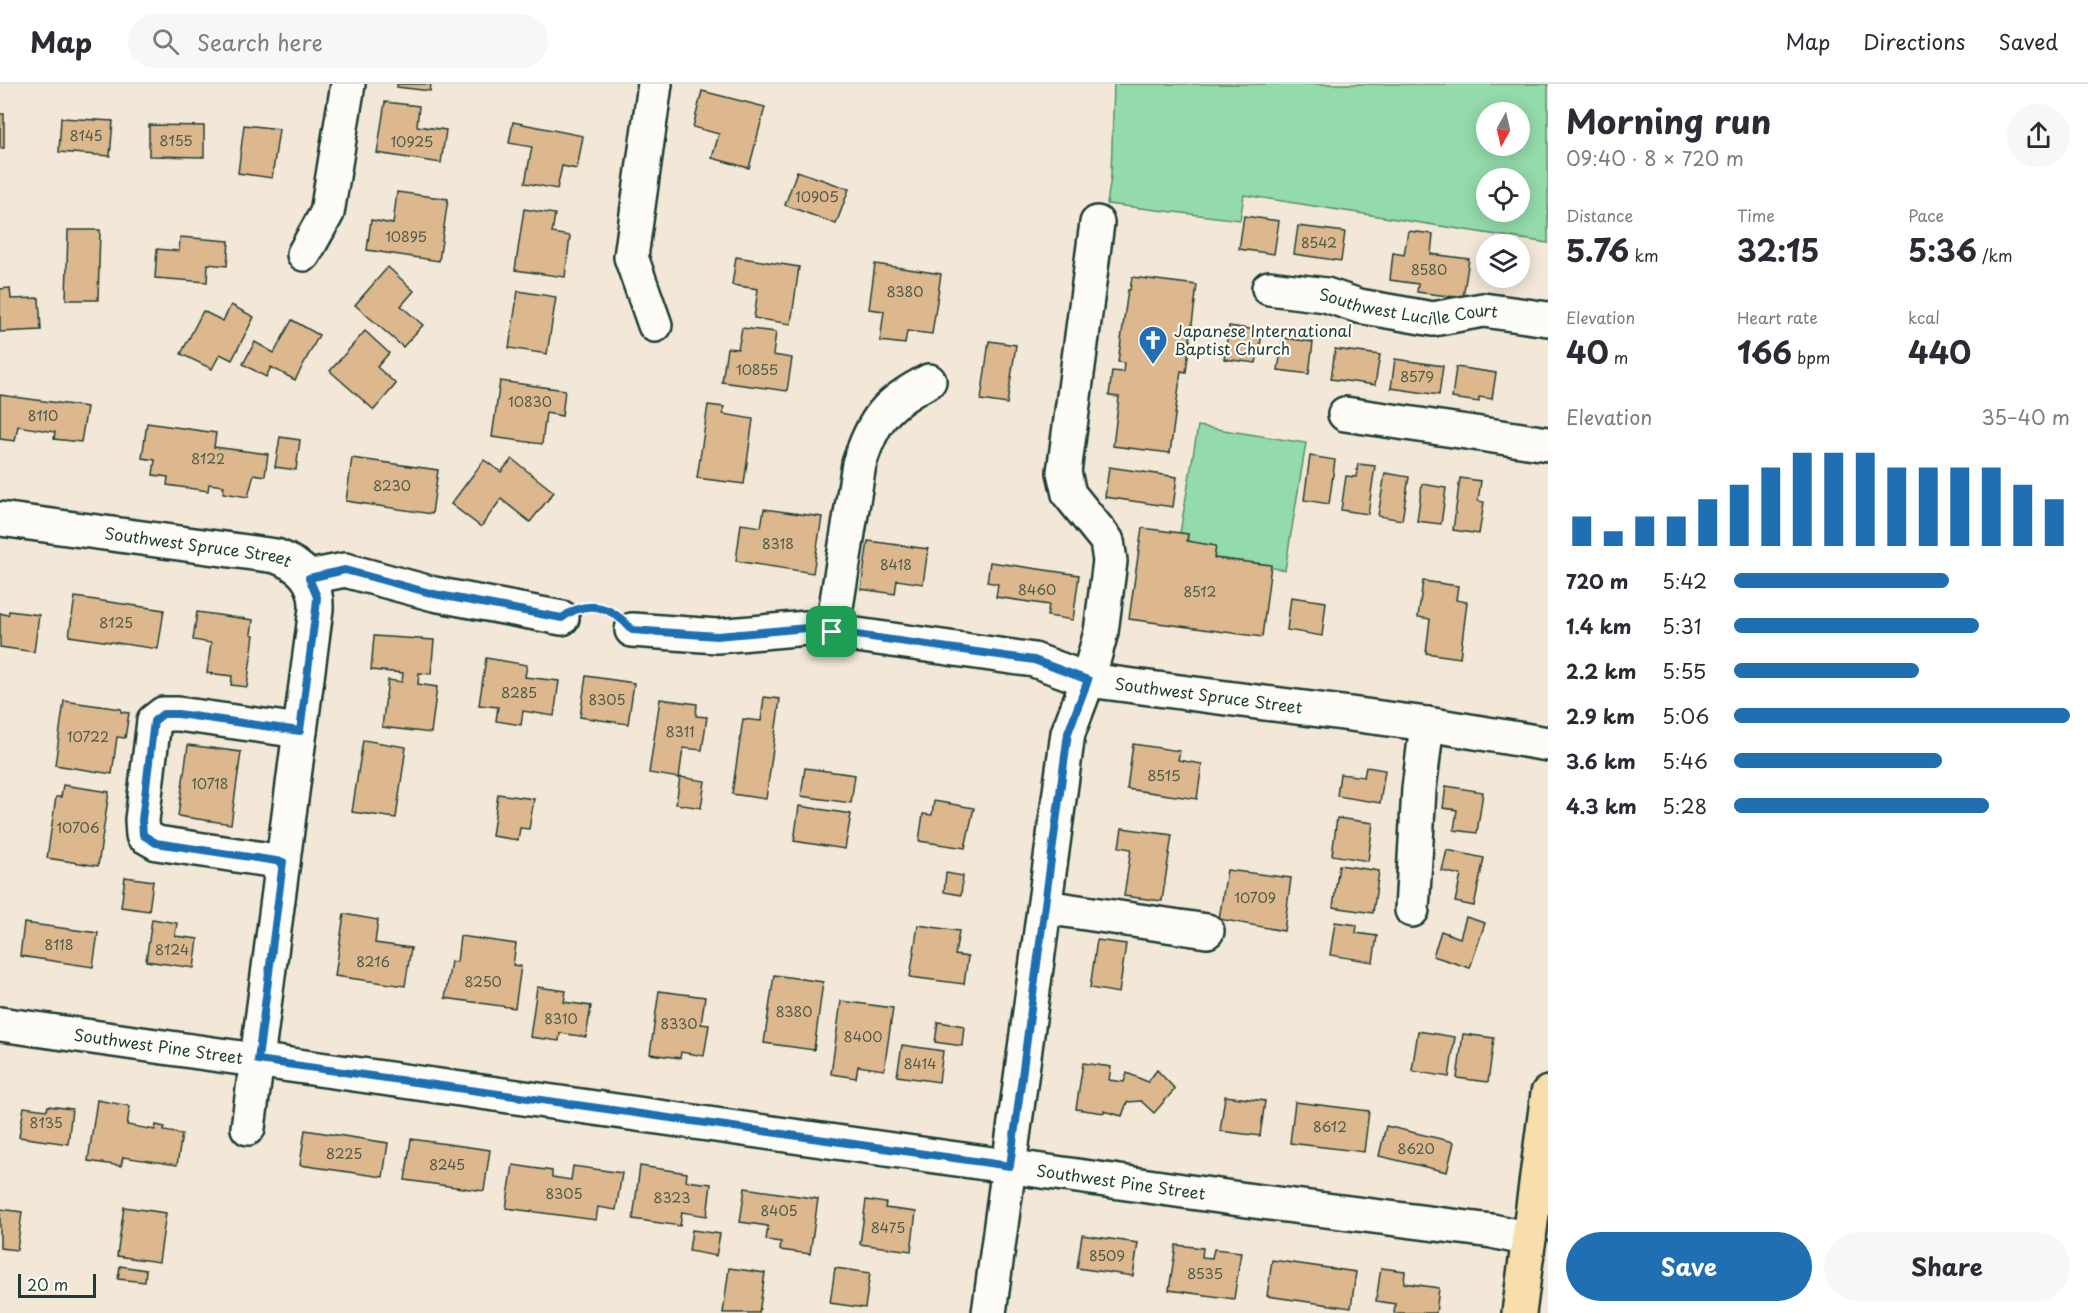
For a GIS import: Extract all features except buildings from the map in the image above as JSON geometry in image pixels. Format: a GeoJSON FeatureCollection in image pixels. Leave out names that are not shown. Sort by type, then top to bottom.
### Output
{"type":"FeatureCollection","features":[{"type":"Feature","properties":{"kind":"main road"},"geometry":{"type":"LineString","coordinates":[[1519,1313],[1548,1094]]}},
{"type":"Feature","properties":{"kind":"street"},"geometry":{"type":"LineString","coordinates":[[304,254],[327,213],[348,84]]}},
{"type":"Feature","properties":{"kind":"street"},"geometry":{"type":"LineString","coordinates":[[655,84],[631,257],[655,325]]}},
{"type":"Feature","properties":{"kind":"street"},"geometry":{"type":"LineString","coordinates":[[989,1313],[1068,733],[1088,680],[1101,632],[1110,561],[1107,541],[1069,494],[1064,472],[1097,223]]}},
{"type":"Feature","properties":{"kind":"street","name":"Southwest Lucille Court"},"geometry":{"type":"LineString","coordinates":[[1269,288],[1326,295],[1359,306],[1433,319],[1483,310],[1548,319]]}},
{"type":"Feature","properties":{"kind":"street"},"geometry":{"type":"LineString","coordinates":[[832,632],[859,464],[867,439],[882,415],[900,396],[929,381]]}},
{"type":"Feature","properties":{"kind":"street"},"geometry":{"type":"LineString","coordinates":[[1345,414],[1548,444]]}},
{"type":"Feature","properties":{"kind":"street","name":"Southwest Spruce Street"},"geometry":{"type":"LineString","coordinates":[[0,519],[276,556],[290,561],[309,578],[345,570],[434,594],[562,618]]}},
{"type":"Feature","properties":{"kind":"street"},"geometry":{"type":"LineString","coordinates":[[248,1128],[316,609],[317,597],[309,578]]}},
{"type":"Feature","properties":{"kind":"street","name":"Southwest Spruce Street"},"geometry":{"type":"LineString","coordinates":[[632,630],[717,636],[793,628],[832,632],[1034,660],[1088,680],[1427,724],[1548,744]]}},
{"type":"Feature","properties":{"kind":"street"},"geometry":{"type":"LineString","coordinates":[[283,862],[156,843],[143,835],[142,820],[154,721],[163,714],[178,714],[300,731]]}},
{"type":"Feature","properties":{"kind":"street"},"geometry":{"type":"LineString","coordinates":[[1412,910],[1419,789],[1427,724]]}},
{"type":"Feature","properties":{"kind":"street"},"geometry":{"type":"LineString","coordinates":[[1045,907],[1207,931]]}},
{"type":"Feature","properties":{"kind":"street","name":"Southwest Pine Street"},"geometry":{"type":"LineString","coordinates":[[0,1024],[1491,1231],[1529,1239]]}},
{"type":"Feature","properties":{"kind":"path"},"geometry":{"type":"LineString","coordinates":[[562,618],[579,606],[602,609],[622,618],[632,630]]}},
{"type":"Feature","properties":{"kind":"green space"},"geometry":{"type":"Polygon","coordinates":[[[1114,84],[1548,84],[1548,243],[1530,240],[1530,234],[1491,234],[1244,195],[1240,220],[1107,204],[1111,176],[1114,84]]]}},
{"type":"Feature","properties":{"kind":"green space"},"geometry":{"type":"Polygon","coordinates":[[[1198,426],[1306,443],[1285,570],[1214,558],[1216,546],[1187,541],[1188,535],[1180,533],[1198,426]]]}},
{"type":"Feature","properties":{"kind":"place","name":"Japanese International Baptist Church"},"geometry":{"type":"Point","coordinates":[1153,366]}},
{"type":"Feature","properties":{"kind":"route"},"geometry":{"type":"LineString","coordinates":[[345,570],[434,594],[562,618],[574,608],[585,606],[613,612],[622,618],[632,630],[717,636],[782,628],[807,628],[832,632],[1034,660],[1088,680],[1068,733],[1010,1166],[258,1060],[283,862],[156,843],[143,835],[142,820],[154,721],[163,714],[178,714],[300,731],[317,597],[309,578],[345,570]]}}]}
